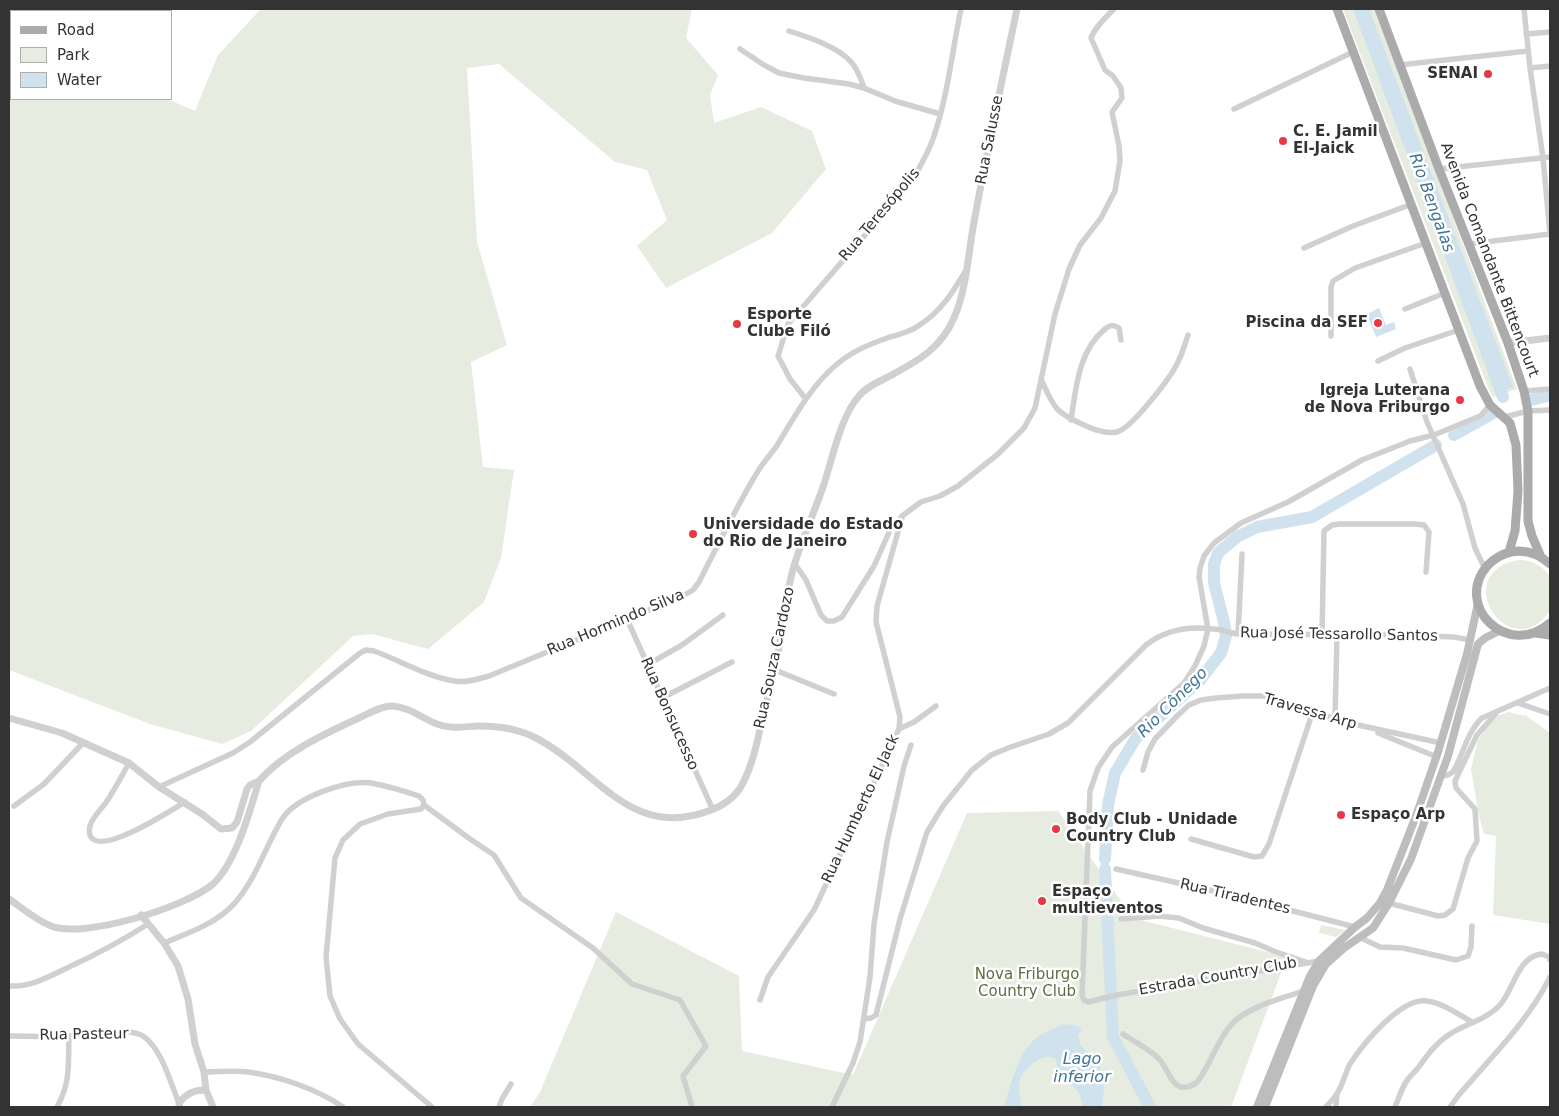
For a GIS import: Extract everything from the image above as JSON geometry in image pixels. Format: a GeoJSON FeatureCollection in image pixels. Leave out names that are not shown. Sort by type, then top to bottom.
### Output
{"type":"FeatureCollection","features":[{"type":"Feature","properties":{"kind":"main road"},"geometry":{"type":"LineString","coordinates":[[1337,9],[1480,386],[1490,405],[1505,417],[1513,431],[1518,460],[1518,490],[1515,531],[1509,552]]}},
{"type":"Feature","properties":{"kind":"main road","name":"Avenida Comandante Bittencourt"},"geometry":{"type":"LineString","coordinates":[[1379,9],[1439,169],[1508,343],[1524,391],[1528,411],[1528,521],[1532,536],[1546,559]]}},
{"type":"Feature","properties":{"kind":"main road"},"geometry":{"type":"LineString","coordinates":[[1257,1107],[1303,991],[1319,961],[1374,911],[1387,890],[1437,757],[1470,640],[1478,603],[1478,585],[1485,569],[1500,556],[1509,552],[1531,552],[1546,559]]}},
{"type":"Feature","properties":{"kind":"main road"},"geometry":{"type":"LineString","coordinates":[[1478,603],[1486,619],[1499,631],[1514,636],[1535,633],[1550,635]]}},
{"type":"Feature","properties":{"kind":"main road"},"geometry":{"type":"LineString","coordinates":[[1535,633],[1550,622]]}},
{"type":"Feature","properties":{"kind":"main road"},"geometry":{"type":"LineString","coordinates":[[1265,1107],[1313,986],[1320,974],[1334,956],[1373,928],[1389,903],[1411,860],[1442,776],[1478,644],[1499,631]]}},
{"type":"Feature","properties":{"kind":"street","name":"Rua Teresópolis"},"geometry":{"type":"LineString","coordinates":[[805,398],[790,379],[778,356],[788,324],[912,181],[926,156],[940,114],[961,9]]}},
{"type":"Feature","properties":{"kind":"street","name":"Rua Salusse"},"geometry":{"type":"LineString","coordinates":[[966,271],[1017,9]]}},
{"type":"Feature","properties":{"kind":"street"},"geometry":{"type":"LineString","coordinates":[[795,564],[806,580],[821,615],[826,621],[834,621],[842,617],[874,566],[891,528],[902,516],[921,502],[958,486],[998,454],[1024,428],[1035,408],[1055,314],[1068,269],[1080,245],[1101,218],[1115,191],[1120,161],[1120,146],[1112,112],[1122,98],[1121,88],[1113,76],[1105,70],[1091,38],[1093,32],[1114,9]]}},
{"type":"Feature","properties":{"kind":"street"},"geometry":{"type":"LineString","coordinates":[[1469,244],[1550,234],[1543,158],[1530,68],[1524,9]]}},
{"type":"Feature","properties":{"kind":"street"},"geometry":{"type":"LineString","coordinates":[[789,30],[823,44],[846,57],[858,72],[864,88]]}},
{"type":"Feature","properties":{"kind":"street"},"geometry":{"type":"LineString","coordinates":[[1526,34],[1550,32]]}},
{"type":"Feature","properties":{"kind":"street"},"geometry":{"type":"LineString","coordinates":[[740,48],[779,73],[849,84],[895,101],[940,114]]}},
{"type":"Feature","properties":{"kind":"street"},"geometry":{"type":"LineString","coordinates":[[1399,65],[1528,50]]}},
{"type":"Feature","properties":{"kind":"street"},"geometry":{"type":"LineString","coordinates":[[1234,109],[1353,52]]}},
{"type":"Feature","properties":{"kind":"street"},"geometry":{"type":"LineString","coordinates":[[1530,68],[1550,66]]}},
{"type":"Feature","properties":{"kind":"street"},"geometry":{"type":"LineString","coordinates":[[1439,169],[1550,157]]}},
{"type":"Feature","properties":{"kind":"street"},"geometry":{"type":"LineString","coordinates":[[1304,248],[1353,226],[1412,204]]}},
{"type":"Feature","properties":{"kind":"street"},"geometry":{"type":"LineString","coordinates":[[1330,336],[1331,287],[1333,281],[1355,268],[1426,243]]}},
{"type":"Feature","properties":{"kind":"street","name":"Rua Hormindo Silva"},"geometry":{"type":"LineString","coordinates":[[159,787],[233,753],[250,742],[340,668],[366,650],[374,651],[455,682],[469,681],[489,676],[683,596],[693,590],[758,470],[774,449],[805,398],[836,364],[854,351],[921,325],[947,301],[966,271]]}},
{"type":"Feature","properties":{"kind":"street","name":"Rua Souza Cardozo"},"geometry":{"type":"LineString","coordinates":[[185,802],[217,827],[226,830],[232,828],[237,822],[250,785],[259,781],[284,759],[317,738],[388,706],[396,706],[411,711],[442,726],[479,726],[508,729],[532,736],[562,754],[586,776],[638,812],[660,818],[684,817],[712,810],[731,799],[744,781],[757,744],[775,670],[787,594],[795,564],[825,482],[836,443],[850,409],[858,397],[868,388],[924,356],[943,338],[954,318],[963,290],[966,271]]}},
{"type":"Feature","properties":{"kind":"street"},"geometry":{"type":"LineString","coordinates":[[1405,309],[1445,293]]}},
{"type":"Feature","properties":{"kind":"street"},"geometry":{"type":"LineString","coordinates":[[1071,420],[1078,378],[1085,355],[1100,333],[1109,326],[1115,325],[1119,328],[1121,340]]}},
{"type":"Feature","properties":{"kind":"street"},"geometry":{"type":"LineString","coordinates":[[1378,361],[1405,348],[1459,330]]}},
{"type":"Feature","properties":{"kind":"street"},"geometry":{"type":"LineString","coordinates":[[1041,380],[1053,405],[1062,415],[1097,431],[1107,433],[1119,431],[1134,419],[1161,388],[1177,364],[1188,335]]}},
{"type":"Feature","properties":{"kind":"street"},"geometry":{"type":"LineString","coordinates":[[1508,343],[1550,338]]}},
{"type":"Feature","properties":{"kind":"street"},"geometry":{"type":"LineString","coordinates":[[1410,369],[1428,422],[1456,485],[1475,548],[1485,569]]}},
{"type":"Feature","properties":{"kind":"street"},"geometry":{"type":"LineString","coordinates":[[1524,391],[1550,389]]}},
{"type":"Feature","properties":{"kind":"street"},"geometry":{"type":"LineString","coordinates":[[1208,629],[1199,577],[1204,556],[1214,543],[1241,523],[1288,502],[1362,460],[1410,441],[1434,435],[1480,416],[1490,405]]}},
{"type":"Feature","properties":{"kind":"street"},"geometry":{"type":"LineString","coordinates":[[1505,417],[1528,411],[1550,410]]}},
{"type":"Feature","properties":{"kind":"street","name":"Rua Humberto El Jack"},"geometry":{"type":"LineString","coordinates":[[760,1000],[768,977],[814,910],[899,729],[898,711],[876,622],[877,606],[902,516]]}},
{"type":"Feature","properties":{"kind":"street"},"geometry":{"type":"LineString","coordinates":[[1322,634],[1324,531],[1332,525],[1424,525],[1429,532],[1426,572]]}},
{"type":"Feature","properties":{"kind":"street"},"geometry":{"type":"LineString","coordinates":[[1238,634],[1242,554]]}},
{"type":"Feature","properties":{"kind":"street"},"geometry":{"type":"LineString","coordinates":[[647,664],[682,646],[723,615]]}},
{"type":"Feature","properties":{"kind":"street","name":"Rua Bonsucesso"},"geometry":{"type":"LineString","coordinates":[[626,619],[712,810]]}},
{"type":"Feature","properties":{"kind":"street","name":"Rua José Tessarollo Santos"},"geometry":{"type":"LineString","coordinates":[[864,1019],[876,1015],[900,919],[927,832],[943,806],[972,770],[991,755],[1049,734],[1068,723],[1156,638],[1183,629],[1216,629],[1238,634],[1403,635],[1454,637],[1470,640]]}},
{"type":"Feature","properties":{"kind":"street","name":"Estrada Country Club"},"geometry":{"type":"LineString","coordinates":[[1208,629],[1201,653],[1184,682],[1112,747],[1098,768],[1090,792],[1082,995],[1084,1000],[1088,1002],[1117,995],[1319,961]]}},
{"type":"Feature","properties":{"kind":"street"},"geometry":{"type":"LineString","coordinates":[[1335,719],[1336,635]]}},
{"type":"Feature","properties":{"kind":"street"},"geometry":{"type":"LineString","coordinates":[[662,698],[732,662]]}},
{"type":"Feature","properties":{"kind":"street"},"geometry":{"type":"LineString","coordinates":[[775,670],[834,694]]}},
{"type":"Feature","properties":{"kind":"street"},"geometry":{"type":"LineString","coordinates":[[1442,776],[1453,772],[1477,723],[1482,718],[1550,688]]}},
{"type":"Feature","properties":{"kind":"street","name":"Travessa Arp"},"geometry":{"type":"LineString","coordinates":[[1143,770],[1148,752],[1155,739],[1189,705],[1201,700],[1242,696],[1267,696],[1364,727],[1441,743]]}},
{"type":"Feature","properties":{"kind":"street"},"geometry":{"type":"LineString","coordinates":[[1518,703],[1550,714]]}},
{"type":"Feature","properties":{"kind":"street"},"geometry":{"type":"LineString","coordinates":[[899,729],[914,722],[936,706]]}},
{"type":"Feature","properties":{"kind":"street"},"geometry":{"type":"LineString","coordinates":[[1192,839],[1254,857],[1262,856],[1268,844],[1314,711]]}},
{"type":"Feature","properties":{"kind":"street"},"geometry":{"type":"LineString","coordinates":[[1389,903],[1438,916],[1445,915],[1453,909],[1468,858],[1477,841],[1476,811],[1456,788],[1455,781],[1477,735],[1497,712]]}},
{"type":"Feature","properties":{"kind":"street"},"geometry":{"type":"LineString","coordinates":[[9,718],[62,733],[109,753],[129,764],[159,787],[185,802]]}},
{"type":"Feature","properties":{"kind":"street","name":"Travessa Arp"},"geometry":{"type":"LineString","coordinates":[[1364,727],[1437,757]]}},
{"type":"Feature","properties":{"kind":"street"},"geometry":{"type":"LineString","coordinates":[[14,806],[44,784],[82,743]]}},
{"type":"Feature","properties":{"kind":"street"},"geometry":{"type":"LineString","coordinates":[[832,1107],[858,1049],[864,1019],[874,924],[887,842],[904,766],[911,745]]}},
{"type":"Feature","properties":{"kind":"street"},"geometry":{"type":"LineString","coordinates":[[129,764],[106,803],[90,824],[89,832],[92,839],[99,842],[123,836],[185,802]]}},
{"type":"Feature","properties":{"kind":"street"},"geometry":{"type":"LineString","coordinates":[[9,899],[51,926],[72,930],[99,927],[142,915],[194,897],[214,884],[228,864],[245,825],[259,781]]}},
{"type":"Feature","properties":{"kind":"street"},"geometry":{"type":"LineString","coordinates":[[164,942],[203,927],[232,906],[248,888],[283,818],[295,805],[316,795],[348,784],[370,783],[419,796],[423,800],[424,805],[494,855],[521,898],[593,948],[632,984],[680,1000],[706,1046],[683,1076],[692,1107]]}},
{"type":"Feature","properties":{"kind":"street"},"geometry":{"type":"LineString","coordinates":[[424,805],[422,809],[388,814],[360,824],[343,840],[335,858],[326,957],[330,996],[340,1019],[358,1044],[432,1107]]}},
{"type":"Feature","properties":{"kind":"street","name":"Rua Tiradentes"},"geometry":{"type":"LineString","coordinates":[[1116,869],[1223,893],[1355,927]]}},
{"type":"Feature","properties":{"kind":"street"},"geometry":{"type":"LineString","coordinates":[[142,915],[164,942],[178,966],[184,983],[195,1044],[212,1107]]}},
{"type":"Feature","properties":{"kind":"street"},"geometry":{"type":"LineString","coordinates":[[1121,919],[1159,916],[1179,918],[1203,928],[1255,943],[1306,962]]}},
{"type":"Feature","properties":{"kind":"street"},"geometry":{"type":"LineString","coordinates":[[9,986],[22,986],[34,983],[104,951],[148,924]]}},
{"type":"Feature","properties":{"kind":"street"},"geometry":{"type":"LineString","coordinates":[[1361,938],[1380,947],[1403,948],[1456,960],[1468,956],[1471,947],[1472,926]]}},
{"type":"Feature","properties":{"kind":"street"},"geometry":{"type":"LineString","coordinates":[[1395,1107],[1407,1080],[1435,1045],[1449,1035],[1491,1013],[1500,1005],[1510,991],[1521,969],[1532,956],[1542,954],[1550,960]]}},
{"type":"Feature","properties":{"kind":"street"},"geometry":{"type":"LineString","coordinates":[[1450,1107],[1538,1000],[1550,977]]}},
{"type":"Feature","properties":{"kind":"street"},"geometry":{"type":"LineString","coordinates":[[1123,1034],[1153,1053],[1174,1082],[1182,1087],[1190,1086],[1198,1082],[1216,1046],[1232,1023],[1248,1011],[1303,991]]}},
{"type":"Feature","properties":{"kind":"street"},"geometry":{"type":"LineString","coordinates":[[1284,998],[1297,1007]]}},
{"type":"Feature","properties":{"kind":"street"},"geometry":{"type":"LineString","coordinates":[[1326,1107],[1337,1093],[1349,1066],[1362,1047],[1389,1017],[1414,1002],[1427,1001],[1436,1003],[1472,1022]]}},
{"type":"Feature","properties":{"kind":"street","name":"Rua Pasteur"},"geometry":{"type":"LineString","coordinates":[[9,1036],[69,1036],[86,1033],[128,1032],[142,1036],[160,1055],[179,1106]]}},
{"type":"Feature","properties":{"kind":"street"},"geometry":{"type":"LineString","coordinates":[[57,1107],[65,1092],[68,1080],[69,1036]]}},
{"type":"Feature","properties":{"kind":"street"},"geometry":{"type":"LineString","coordinates":[[204,1072],[247,1072],[290,1082],[330,1098],[343,1107]]}},
{"type":"Feature","properties":{"kind":"street"},"geometry":{"type":"LineString","coordinates":[[499,1107],[511,1084]]}},
{"type":"Feature","properties":{"kind":"street"},"geometry":{"type":"LineString","coordinates":[[179,1106],[185,1095],[191,1092],[206,1090]]}},
{"type":"Feature","properties":{"kind":"street"},"geometry":{"type":"LineString","coordinates":[[1336,1107],[1337,1093]]}},
{"type":"Feature","properties":{"kind":"green space"},"geometry":{"type":"Polygon","coordinates":[[[261,9],[692,9],[686,38],[718,75],[710,95],[714,123],[761,107],[812,131],[826,169],[772,233],[666,288],[637,246],[667,220],[647,170],[615,162],[499,64],[467,68],[477,242],[507,345],[471,362],[483,467],[514,470],[501,558],[484,602],[428,649],[372,634],[353,636],[251,731],[222,744],[150,724],[9,670],[9,63],[10,100],[169,100],[195,111],[218,55],[261,9]]]}},
{"type":"Feature","properties":{"kind":"green space"},"geometry":{"type":"Polygon","coordinates":[[[1343,9],[1375,9],[1517,389],[1493,397],[1489,390],[1343,9]]]}},
{"type":"Feature","properties":{"kind":"green space"},"geometry":{"type":"Polygon","coordinates":[[[1518,560],[1536,564],[1544,569],[1550,577],[1550,611],[1535,626],[1519,629],[1504,624],[1493,612],[1487,597],[1488,582],[1497,569],[1518,560]]]}},
{"type":"Feature","properties":{"kind":"green space"},"geometry":{"type":"Polygon","coordinates":[[[1509,712],[1525,716],[1524,714],[1550,733],[1550,924],[1493,915],[1496,836],[1484,834],[1471,769],[1478,740],[1493,717],[1509,712]]]}},
{"type":"Feature","properties":{"kind":"green space","name":"Nova Friburgo Country Club"},"geometry":{"type":"Polygon","coordinates":[[[1058,811],[1133,918],[1287,957],[1231,1107],[530,1107],[540,1092],[616,912],[739,976],[742,1051],[853,1075],[967,813],[1058,811]]]}},
{"type":"Feature","properties":{"kind":"green space"},"geometry":{"type":"Polygon","coordinates":[[[1321,925],[1345,930],[1336,937],[1319,933],[1321,925]]]}},
{"type":"Feature","properties":{"kind":"water"},"geometry":{"type":"Polygon","coordinates":[[[1353,9],[1369,9],[1513,387],[1495,392],[1353,9]]]}},
{"type":"Feature","properties":{"kind":"water","name":"Piscina da SEF"},"geometry":{"type":"Polygon","coordinates":[[[1379,308],[1386,325],[1394,322],[1396,329],[1376,337],[1367,314],[1379,308]]]}},
{"type":"Feature","properties":{"kind":"water","name":"Lago inferior"},"geometry":{"type":"Polygon","coordinates":[[[1063,1024],[1077,1026],[1082,1029],[1078,1035],[1080,1045],[1094,1058],[1101,1069],[1104,1081],[1102,1107],[1082,1107],[1081,1099],[1075,1087],[1061,1073],[1056,1060],[1052,1057],[1047,1057],[1035,1062],[1022,1075],[1019,1087],[1022,1107],[1004,1107],[1015,1071],[1024,1053],[1035,1039],[1063,1024]]]}},
{"type":"Feature","properties":{"kind":"waterway","name":"Rio Bengalas"},"geometry":{"type":"LineString","coordinates":[[1495,376],[1503,397]]}},
{"type":"Feature","properties":{"kind":"waterway"},"geometry":{"type":"LineString","coordinates":[[1531,400],[1547,396]]}},
{"type":"Feature","properties":{"kind":"waterway","name":"Rio Cônego"},"geometry":{"type":"LineString","coordinates":[[1454,435],[1495,412]]}},
{"type":"Feature","properties":{"kind":"waterway","name":"Rio Cônego"},"geometry":{"type":"LineString","coordinates":[[1105,859],[1108,805],[1115,773],[1136,738],[1200,680],[1221,653],[1226,636],[1214,583],[1214,564],[1218,553],[1237,537],[1257,527],[1312,517],[1436,445]]}},
{"type":"Feature","properties":{"kind":"waterway","name":"Rio Cônego"},"geometry":{"type":"LineString","coordinates":[[1105,869],[1113,1037],[1150,1107]]}},
{"type":"Feature","properties":{"kind":"place","name":"SENAI"},"geometry":{"type":"Point","coordinates":[1488,74]}},
{"type":"Feature","properties":{"kind":"place","name":"C. E. Jamil El-Jaick"},"geometry":{"type":"Point","coordinates":[1283,141]}},
{"type":"Feature","properties":{"kind":"place","name":"Piscina da SEF"},"geometry":{"type":"Point","coordinates":[1378,323]}},
{"type":"Feature","properties":{"kind":"place","name":"Esporte Clube Filó"},"geometry":{"type":"Point","coordinates":[737,324]}},
{"type":"Feature","properties":{"kind":"place","name":"Igreja Luterana de Nova Friburgo"},"geometry":{"type":"Point","coordinates":[1460,400]}},
{"type":"Feature","properties":{"kind":"place","name":"Universidade do Estado do Rio de Janeiro"},"geometry":{"type":"Point","coordinates":[693,534]}},
{"type":"Feature","properties":{"kind":"place","name":"Espaço Arp"},"geometry":{"type":"Point","coordinates":[1341,815]}},
{"type":"Feature","properties":{"kind":"place","name":"Body Club - Unidade Country Club"},"geometry":{"type":"Point","coordinates":[1056,829]}},
{"type":"Feature","properties":{"kind":"place","name":"Espaço multieventos"},"geometry":{"type":"Point","coordinates":[1042,901]}}]}
